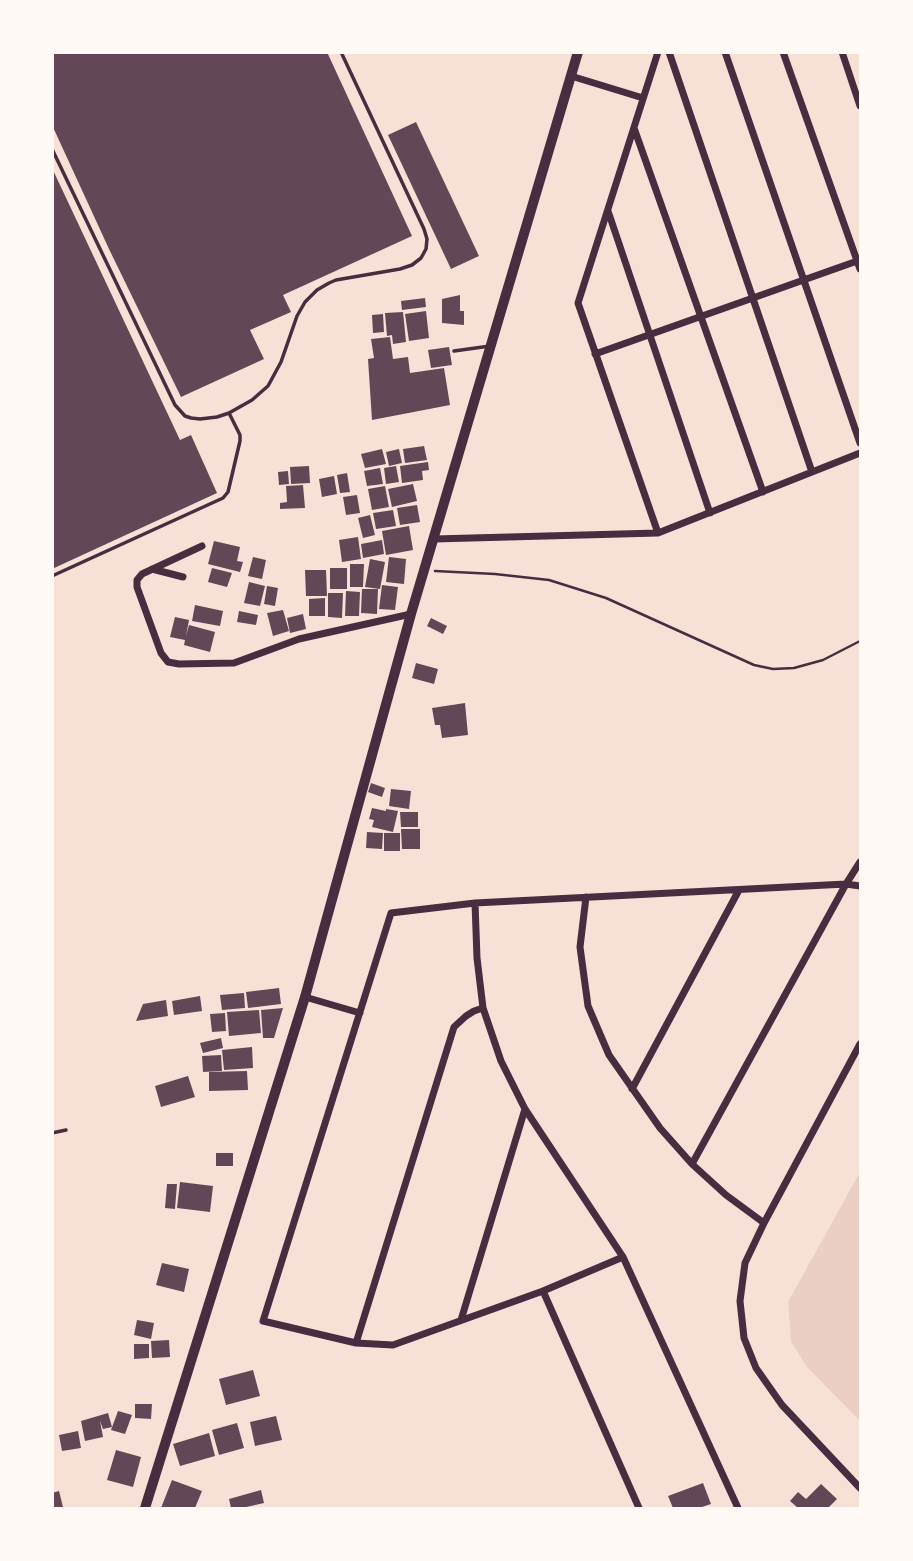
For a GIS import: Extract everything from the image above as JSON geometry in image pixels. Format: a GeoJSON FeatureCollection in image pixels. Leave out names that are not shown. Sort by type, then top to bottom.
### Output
{"type":"FeatureCollection","features":[{"type":"Feature","properties":{"kind":"main road"},"geometry":{"type":"LineString","coordinates":[[145,1508],[305,998],[411,614],[578,52]]}},
{"type":"Feature","properties":{"kind":"street"},"geometry":{"type":"LineString","coordinates":[[658,52],[578,303],[658,533]]}},
{"type":"Feature","properties":{"kind":"street"},"geometry":{"type":"LineString","coordinates":[[668,52],[812,472]]}},
{"type":"Feature","properties":{"kind":"street"},"geometry":{"type":"LineString","coordinates":[[725,52],[860,443]]}},
{"type":"Feature","properties":{"kind":"street"},"geometry":{"type":"LineString","coordinates":[[596,354],[804,280],[860,263],[783,52]]}},
{"type":"Feature","properties":{"kind":"street"},"geometry":{"type":"LineString","coordinates":[[842,52],[860,106]]}},
{"type":"Feature","properties":{"kind":"street"},"geometry":{"type":"LineString","coordinates":[[571,76],[643,98]]}},
{"type":"Feature","properties":{"kind":"street"},"geometry":{"type":"LineString","coordinates":[[634,127],[763,492]]}},
{"type":"Feature","properties":{"kind":"street"},"geometry":{"type":"LineString","coordinates":[[607,210],[710,513]]}},
{"type":"Feature","properties":{"kind":"street"},"geometry":{"type":"LineString","coordinates":[[434,538],[658,533],[860,453]]}},
{"type":"Feature","properties":{"kind":"street"},"geometry":{"type":"LineString","coordinates":[[202,546],[152,569],[137,580],[137,587],[163,658],[173,663],[234,663],[299,639],[411,614]]}},
{"type":"Feature","properties":{"kind":"street"},"geometry":{"type":"LineString","coordinates":[[152,569],[183,577]]}},
{"type":"Feature","properties":{"kind":"street"},"geometry":{"type":"LineString","coordinates":[[692,1164],[860,862]]}},
{"type":"Feature","properties":{"kind":"street"},"geometry":{"type":"LineString","coordinates":[[624,1257],[543,1291],[393,1345],[356,1343],[263,1321],[391,913],[475,903],[846,884],[860,886]]}},
{"type":"Feature","properties":{"kind":"street"},"geometry":{"type":"LineString","coordinates":[[632,1090],[739,890]]}},
{"type":"Feature","properties":{"kind":"street"},"geometry":{"type":"LineString","coordinates":[[586,897],[580,947],[588,1006],[609,1055],[660,1128],[692,1164],[726,1195],[764,1223]]}},
{"type":"Feature","properties":{"kind":"street"},"geometry":{"type":"LineString","coordinates":[[475,903],[477,958],[483,1008],[501,1061],[525,1109],[624,1257],[738,1508]]}},
{"type":"Feature","properties":{"kind":"street"},"geometry":{"type":"LineString","coordinates":[[305,998],[360,1013]]}},
{"type":"Feature","properties":{"kind":"street"},"geometry":{"type":"LineString","coordinates":[[356,1343],[454,1027],[466,1016],[483,1008]]}},
{"type":"Feature","properties":{"kind":"street"},"geometry":{"type":"LineString","coordinates":[[860,1044],[745,1263],[740,1301],[744,1338],[756,1368],[782,1405],[860,1488]]}},
{"type":"Feature","properties":{"kind":"street"},"geometry":{"type":"LineString","coordinates":[[461,1320],[525,1109]]}},
{"type":"Feature","properties":{"kind":"street"},"geometry":{"type":"LineString","coordinates":[[543,1291],[639,1508]]}},
{"type":"Feature","properties":{"kind":"lane"},"geometry":{"type":"LineString","coordinates":[[52,149],[175,405],[191,418],[208,419],[229,413],[252,400],[268,386],[281,362],[297,316],[311,295],[329,282],[412,265],[421,258],[426,249],[424,229],[341,52]]}},
{"type":"Feature","properties":{"kind":"lane"},"geometry":{"type":"LineString","coordinates":[[454,351],[492,346]]}},
{"type":"Feature","properties":{"kind":"lane"},"geometry":{"type":"LineString","coordinates":[[52,576],[223,498],[228,492],[240,441],[240,435],[229,413]]}},
{"type":"Feature","properties":{"kind":"lane"},"geometry":{"type":"LineString","coordinates":[[52,1133],[66,1130]]}},
{"type":"Feature","properties":{"kind":"path"},"geometry":{"type":"LineString","coordinates":[[424,570],[549,580],[606,598],[754,665],[773,669],[794,668],[823,660],[860,642]]}},
{"type":"Feature","properties":{"kind":"shaded area"},"geometry":{"type":"Polygon","coordinates":[[[860,1172],[860,1421],[806,1366],[791,1341],[788,1302],[860,1172]]]}},
{"type":"Feature","properties":{"kind":"building"},"geometry":{"type":"Polygon","coordinates":[[[52,52],[327,52],[412,236],[283,295],[291,312],[250,330],[264,359],[181,397],[52,125],[52,52]]]}},
{"type":"Feature","properties":{"kind":"building"},"geometry":{"type":"Polygon","coordinates":[[[416,122],[479,256],[451,269],[388,135],[416,122]]]}},
{"type":"Feature","properties":{"kind":"building"},"geometry":{"type":"Polygon","coordinates":[[[52,168],[180,440],[191,435],[217,493],[52,569],[52,168]]]}},
{"type":"Feature","properties":{"kind":"building"},"geometry":{"type":"Polygon","coordinates":[[[460,295],[460,311],[464,311],[464,325],[442,323],[442,299],[460,295]]]}},
{"type":"Feature","properties":{"kind":"building"},"geometry":{"type":"Polygon","coordinates":[[[425,298],[426,307],[402,310],[401,301],[425,298]]]}},
{"type":"Feature","properties":{"kind":"building"},"geometry":{"type":"Polygon","coordinates":[[[426,311],[429,338],[409,341],[405,314],[426,311]]]}},
{"type":"Feature","properties":{"kind":"building"},"geometry":{"type":"Polygon","coordinates":[[[403,312],[406,342],[393,344],[392,335],[387,336],[385,313],[403,312]]]}},
{"type":"Feature","properties":{"kind":"building"},"geometry":{"type":"Polygon","coordinates":[[[383,314],[384,332],[373,333],[372,315],[383,314]]]}},
{"type":"Feature","properties":{"kind":"building"},"geometry":{"type":"Polygon","coordinates":[[[390,337],[393,359],[408,357],[410,373],[444,368],[450,405],[372,420],[368,359],[374,358],[371,339],[390,337]]]}},
{"type":"Feature","properties":{"kind":"building"},"geometry":{"type":"Polygon","coordinates":[[[449,347],[452,365],[431,368],[428,350],[449,347]]]}},
{"type":"Feature","properties":{"kind":"building"},"geometry":{"type":"Polygon","coordinates":[[[424,446],[427,460],[405,463],[403,449],[424,446]]]}},
{"type":"Feature","properties":{"kind":"building"},"geometry":{"type":"Polygon","coordinates":[[[382,449],[386,464],[365,468],[361,454],[382,449]]]}},
{"type":"Feature","properties":{"kind":"building"},"geometry":{"type":"Polygon","coordinates":[[[399,449],[402,463],[389,466],[386,452],[399,449]]]}},
{"type":"Feature","properties":{"kind":"building"},"geometry":{"type":"Polygon","coordinates":[[[428,462],[429,470],[422,471],[423,480],[402,483],[400,466],[428,462]]]}},
{"type":"Feature","properties":{"kind":"building"},"geometry":{"type":"Polygon","coordinates":[[[309,466],[310,483],[291,484],[290,467],[309,466]]]}},
{"type":"Feature","properties":{"kind":"building"},"geometry":{"type":"Polygon","coordinates":[[[396,466],[399,482],[386,484],[384,468],[396,466]]]}},
{"type":"Feature","properties":{"kind":"building"},"geometry":{"type":"Polygon","coordinates":[[[380,468],[383,484],[367,486],[364,471],[380,468]]]}},
{"type":"Feature","properties":{"kind":"building"},"geometry":{"type":"Polygon","coordinates":[[[288,471],[289,484],[279,485],[278,472],[288,471]]]}},
{"type":"Feature","properties":{"kind":"building"},"geometry":{"type":"Polygon","coordinates":[[[347,473],[350,492],[340,493],[337,475],[347,473]]]}},
{"type":"Feature","properties":{"kind":"building"},"geometry":{"type":"Polygon","coordinates":[[[334,476],[337,494],[322,497],[319,479],[334,476]]]}},
{"type":"Feature","properties":{"kind":"building"},"geometry":{"type":"Polygon","coordinates":[[[413,484],[417,501],[392,507],[388,489],[413,484]]]}},
{"type":"Feature","properties":{"kind":"building"},"geometry":{"type":"Polygon","coordinates":[[[303,485],[305,508],[280,509],[280,503],[287,502],[286,486],[303,485]]]}},
{"type":"Feature","properties":{"kind":"building"},"geometry":{"type":"Polygon","coordinates":[[[385,486],[389,507],[372,510],[368,489],[385,486]]]}},
{"type":"Feature","properties":{"kind":"building"},"geometry":{"type":"Polygon","coordinates":[[[357,495],[360,513],[346,515],[343,497],[357,495]]]}},
{"type":"Feature","properties":{"kind":"building"},"geometry":{"type":"Polygon","coordinates":[[[417,505],[420,522],[400,525],[397,508],[417,505]]]}},
{"type":"Feature","properties":{"kind":"building"},"geometry":{"type":"Polygon","coordinates":[[[393,510],[396,526],[376,529],[373,513],[393,510]]]}},
{"type":"Feature","properties":{"kind":"building"},"geometry":{"type":"Polygon","coordinates":[[[370,515],[375,535],[363,538],[358,518],[370,515]]]}},
{"type":"Feature","properties":{"kind":"building"},"geometry":{"type":"Polygon","coordinates":[[[409,526],[413,550],[386,555],[382,531],[409,526]]]}},
{"type":"Feature","properties":{"kind":"building"},"geometry":{"type":"Polygon","coordinates":[[[358,537],[361,559],[342,562],[339,540],[358,537]]]}},
{"type":"Feature","properties":{"kind":"building"},"geometry":{"type":"Polygon","coordinates":[[[382,540],[384,554],[363,558],[361,544],[382,540]]]}},
{"type":"Feature","properties":{"kind":"building"},"geometry":{"type":"Polygon","coordinates":[[[214,541],[240,547],[237,561],[243,562],[240,572],[208,564],[214,541]]]}},
{"type":"Feature","properties":{"kind":"building"},"geometry":{"type":"Polygon","coordinates":[[[253,557],[266,560],[262,579],[248,576],[253,557]]]}},
{"type":"Feature","properties":{"kind":"building"},"geometry":{"type":"Polygon","coordinates":[[[389,557],[406,559],[404,584],[386,582],[389,557]]]}},
{"type":"Feature","properties":{"kind":"building"},"geometry":{"type":"Polygon","coordinates":[[[370,559],[385,562],[380,589],[365,587],[370,559]]]}},
{"type":"Feature","properties":{"kind":"building"},"geometry":{"type":"Polygon","coordinates":[[[350,564],[364,564],[363,587],[350,587],[350,564]]]}},
{"type":"Feature","properties":{"kind":"building"},"geometry":{"type":"Polygon","coordinates":[[[212,568],[232,573],[227,587],[208,582],[212,568]]]}},
{"type":"Feature","properties":{"kind":"building"},"geometry":{"type":"Polygon","coordinates":[[[330,568],[347,568],[347,589],[330,589],[330,568]]]}},
{"type":"Feature","properties":{"kind":"building"},"geometry":{"type":"Polygon","coordinates":[[[305,570],[326,570],[327,596],[306,596],[305,570]]]}},
{"type":"Feature","properties":{"kind":"building"},"geometry":{"type":"Polygon","coordinates":[[[249,582],[265,586],[260,606],[244,603],[249,582]]]}},
{"type":"Feature","properties":{"kind":"building"},"geometry":{"type":"Polygon","coordinates":[[[382,585],[398,587],[395,610],[379,609],[382,585]]]}},
{"type":"Feature","properties":{"kind":"building"},"geometry":{"type":"Polygon","coordinates":[[[267,586],[278,588],[275,606],[264,604],[267,586]]]}},
{"type":"Feature","properties":{"kind":"building"},"geometry":{"type":"Polygon","coordinates":[[[362,589],[378,589],[377,614],[361,613],[362,589]]]}},
{"type":"Feature","properties":{"kind":"building"},"geometry":{"type":"Polygon","coordinates":[[[346,591],[360,592],[359,616],[345,616],[346,591]]]}},
{"type":"Feature","properties":{"kind":"building"},"geometry":{"type":"Polygon","coordinates":[[[328,593],[343,593],[342,618],[328,617],[328,593]]]}},
{"type":"Feature","properties":{"kind":"building"},"geometry":{"type":"Polygon","coordinates":[[[325,598],[325,616],[309,616],[309,599],[325,598]]]}},
{"type":"Feature","properties":{"kind":"building"},"geometry":{"type":"Polygon","coordinates":[[[195,605],[223,611],[220,626],[192,621],[195,605]]]}},
{"type":"Feature","properties":{"kind":"building"},"geometry":{"type":"Polygon","coordinates":[[[283,610],[289,631],[273,636],[267,613],[283,610]]]}},
{"type":"Feature","properties":{"kind":"building"},"geometry":{"type":"Polygon","coordinates":[[[239,611],[258,615],[256,625],[237,622],[239,611]]]}},
{"type":"Feature","properties":{"kind":"building"},"geometry":{"type":"Polygon","coordinates":[[[303,614],[306,629],[290,633],[287,618],[303,614]]]}},
{"type":"Feature","properties":{"kind":"building"},"geometry":{"type":"Polygon","coordinates":[[[175,617],[189,620],[186,636],[189,625],[215,632],[210,652],[184,645],[185,640],[170,637],[175,617]]]}},
{"type":"Feature","properties":{"kind":"building"},"geometry":{"type":"Polygon","coordinates":[[[431,618],[447,626],[443,634],[427,626],[431,618]]]}},
{"type":"Feature","properties":{"kind":"building"},"geometry":{"type":"Polygon","coordinates":[[[416,663],[438,669],[434,684],[412,678],[416,663]]]}},
{"type":"Feature","properties":{"kind":"building"},"geometry":{"type":"Polygon","coordinates":[[[465,703],[468,735],[442,738],[440,725],[435,725],[432,708],[465,703]]]}},
{"type":"Feature","properties":{"kind":"building"},"geometry":{"type":"Polygon","coordinates":[[[371,783],[385,788],[382,797],[368,792],[371,783]]]}},
{"type":"Feature","properties":{"kind":"building"},"geometry":{"type":"Polygon","coordinates":[[[391,789],[411,791],[409,809],[389,806],[391,789]]]}},
{"type":"Feature","properties":{"kind":"building"},"geometry":{"type":"Polygon","coordinates":[[[372,808],[398,811],[393,832],[372,827],[374,820],[369,819],[372,808]]]}},
{"type":"Feature","properties":{"kind":"building"},"geometry":{"type":"Polygon","coordinates":[[[400,812],[418,812],[418,827],[401,827],[400,812]]]}},
{"type":"Feature","properties":{"kind":"building"},"geometry":{"type":"Polygon","coordinates":[[[401,829],[420,829],[420,849],[402,849],[401,829]]]}},
{"type":"Feature","properties":{"kind":"building"},"geometry":{"type":"Polygon","coordinates":[[[367,832],[383,833],[382,849],[366,848],[367,832]]]}},
{"type":"Feature","properties":{"kind":"building"},"geometry":{"type":"Polygon","coordinates":[[[384,833],[400,833],[400,851],[384,851],[384,833]]]}},
{"type":"Feature","properties":{"kind":"building"},"geometry":{"type":"Polygon","coordinates":[[[279,988],[281,1004],[248,1008],[246,992],[279,988]]]}},
{"type":"Feature","properties":{"kind":"building"},"geometry":{"type":"Polygon","coordinates":[[[244,993],[245,1008],[222,1010],[220,995],[244,993]]]}},
{"type":"Feature","properties":{"kind":"building"},"geometry":{"type":"Polygon","coordinates":[[[200,996],[202,1011],[174,1015],[172,1001],[200,996]]]}},
{"type":"Feature","properties":{"kind":"building"},"geometry":{"type":"Polygon","coordinates":[[[166,1000],[168,1016],[136,1021],[143,1004],[166,1000]]]}},
{"type":"Feature","properties":{"kind":"building"},"geometry":{"type":"Polygon","coordinates":[[[283,1008],[274,1038],[263,1038],[261,1010],[283,1008]]]}},
{"type":"Feature","properties":{"kind":"building"},"geometry":{"type":"Polygon","coordinates":[[[259,1010],[261,1033],[229,1036],[227,1012],[259,1010]]]}},
{"type":"Feature","properties":{"kind":"building"},"geometry":{"type":"Polygon","coordinates":[[[225,1013],[226,1031],[212,1032],[210,1014],[225,1013]]]}},
{"type":"Feature","properties":{"kind":"building"},"geometry":{"type":"Polygon","coordinates":[[[221,1038],[223,1048],[203,1053],[200,1043],[221,1038]]]}},
{"type":"Feature","properties":{"kind":"building"},"geometry":{"type":"Polygon","coordinates":[[[252,1047],[253,1068],[224,1070],[222,1050],[252,1047]]]}},
{"type":"Feature","properties":{"kind":"building"},"geometry":{"type":"Polygon","coordinates":[[[221,1055],[222,1071],[203,1072],[202,1056],[221,1055]]]}},
{"type":"Feature","properties":{"kind":"building"},"geometry":{"type":"Polygon","coordinates":[[[247,1071],[248,1090],[209,1091],[209,1072],[247,1071]]]}},
{"type":"Feature","properties":{"kind":"building"},"geometry":{"type":"Polygon","coordinates":[[[188,1076],[195,1097],[161,1107],[155,1086],[188,1076]]]}},
{"type":"Feature","properties":{"kind":"building"},"geometry":{"type":"Polygon","coordinates":[[[216,1153],[233,1153],[233,1166],[216,1166],[216,1153]]]}},
{"type":"Feature","properties":{"kind":"building"},"geometry":{"type":"Polygon","coordinates":[[[180,1182],[213,1186],[210,1212],[177,1208],[180,1182]]]}},
{"type":"Feature","properties":{"kind":"building"},"geometry":{"type":"Polygon","coordinates":[[[167,1184],[177,1184],[175,1209],[165,1208],[167,1184]]]}},
{"type":"Feature","properties":{"kind":"building"},"geometry":{"type":"Polygon","coordinates":[[[162,1263],[189,1269],[184,1292],[156,1285],[162,1263]]]}},
{"type":"Feature","properties":{"kind":"building"},"geometry":{"type":"Polygon","coordinates":[[[137,1320],[154,1323],[151,1339],[134,1335],[137,1320]]]}},
{"type":"Feature","properties":{"kind":"building"},"geometry":{"type":"Polygon","coordinates":[[[169,1340],[170,1357],[152,1358],[151,1341],[169,1340]]]}},
{"type":"Feature","properties":{"kind":"building"},"geometry":{"type":"Polygon","coordinates":[[[134,1344],[149,1344],[149,1358],[134,1359],[134,1344]]]}},
{"type":"Feature","properties":{"kind":"building"},"geometry":{"type":"Polygon","coordinates":[[[253,1370],[260,1396],[226,1405],[219,1379],[253,1370]]]}},
{"type":"Feature","properties":{"kind":"building"},"geometry":{"type":"Polygon","coordinates":[[[135,1404],[152,1404],[151,1419],[135,1418],[135,1404]]]}},
{"type":"Feature","properties":{"kind":"building"},"geometry":{"type":"Polygon","coordinates":[[[118,1411],[132,1415],[125,1434],[111,1430],[118,1411]]]}},
{"type":"Feature","properties":{"kind":"building"},"geometry":{"type":"Polygon","coordinates":[[[108,1413],[112,1427],[103,1429],[100,1421],[103,1437],[85,1441],[81,1421],[108,1413]]]}},
{"type":"Feature","properties":{"kind":"building"},"geometry":{"type":"Polygon","coordinates":[[[276,1416],[282,1440],[255,1446],[250,1422],[276,1416]]]}},
{"type":"Feature","properties":{"kind":"building"},"geometry":{"type":"Polygon","coordinates":[[[237,1423],[244,1448],[219,1455],[212,1430],[237,1423]]]}},
{"type":"Feature","properties":{"kind":"building"},"geometry":{"type":"Polygon","coordinates":[[[78,1431],[81,1448],[62,1451],[59,1435],[78,1431]]]}},
{"type":"Feature","properties":{"kind":"building"},"geometry":{"type":"Polygon","coordinates":[[[209,1433],[215,1456],[180,1466],[173,1444],[209,1433]]]}},
{"type":"Feature","properties":{"kind":"building"},"geometry":{"type":"Polygon","coordinates":[[[116,1450],[141,1457],[133,1487],[107,1480],[116,1450]]]}},
{"type":"Feature","properties":{"kind":"building"},"geometry":{"type":"Polygon","coordinates":[[[172,1480],[202,1491],[195,1508],[161,1508],[172,1480]]]}},
{"type":"Feature","properties":{"kind":"building"},"geometry":{"type":"Polygon","coordinates":[[[703,1483],[711,1504],[699,1508],[673,1508],[668,1496],[703,1483]]]}},
{"type":"Feature","properties":{"kind":"building"},"geometry":{"type":"Polygon","coordinates":[[[821,1484],[837,1499],[828,1508],[798,1508],[790,1501],[798,1492],[806,1499],[821,1484]]]}},
{"type":"Feature","properties":{"kind":"building"},"geometry":{"type":"Polygon","coordinates":[[[261,1490],[264,1503],[231,1508],[229,1499],[261,1490]]]}},
{"type":"Feature","properties":{"kind":"building"},"geometry":{"type":"Polygon","coordinates":[[[59,1491],[63,1507],[52,1508],[52,1493],[59,1491]]]}}]}
